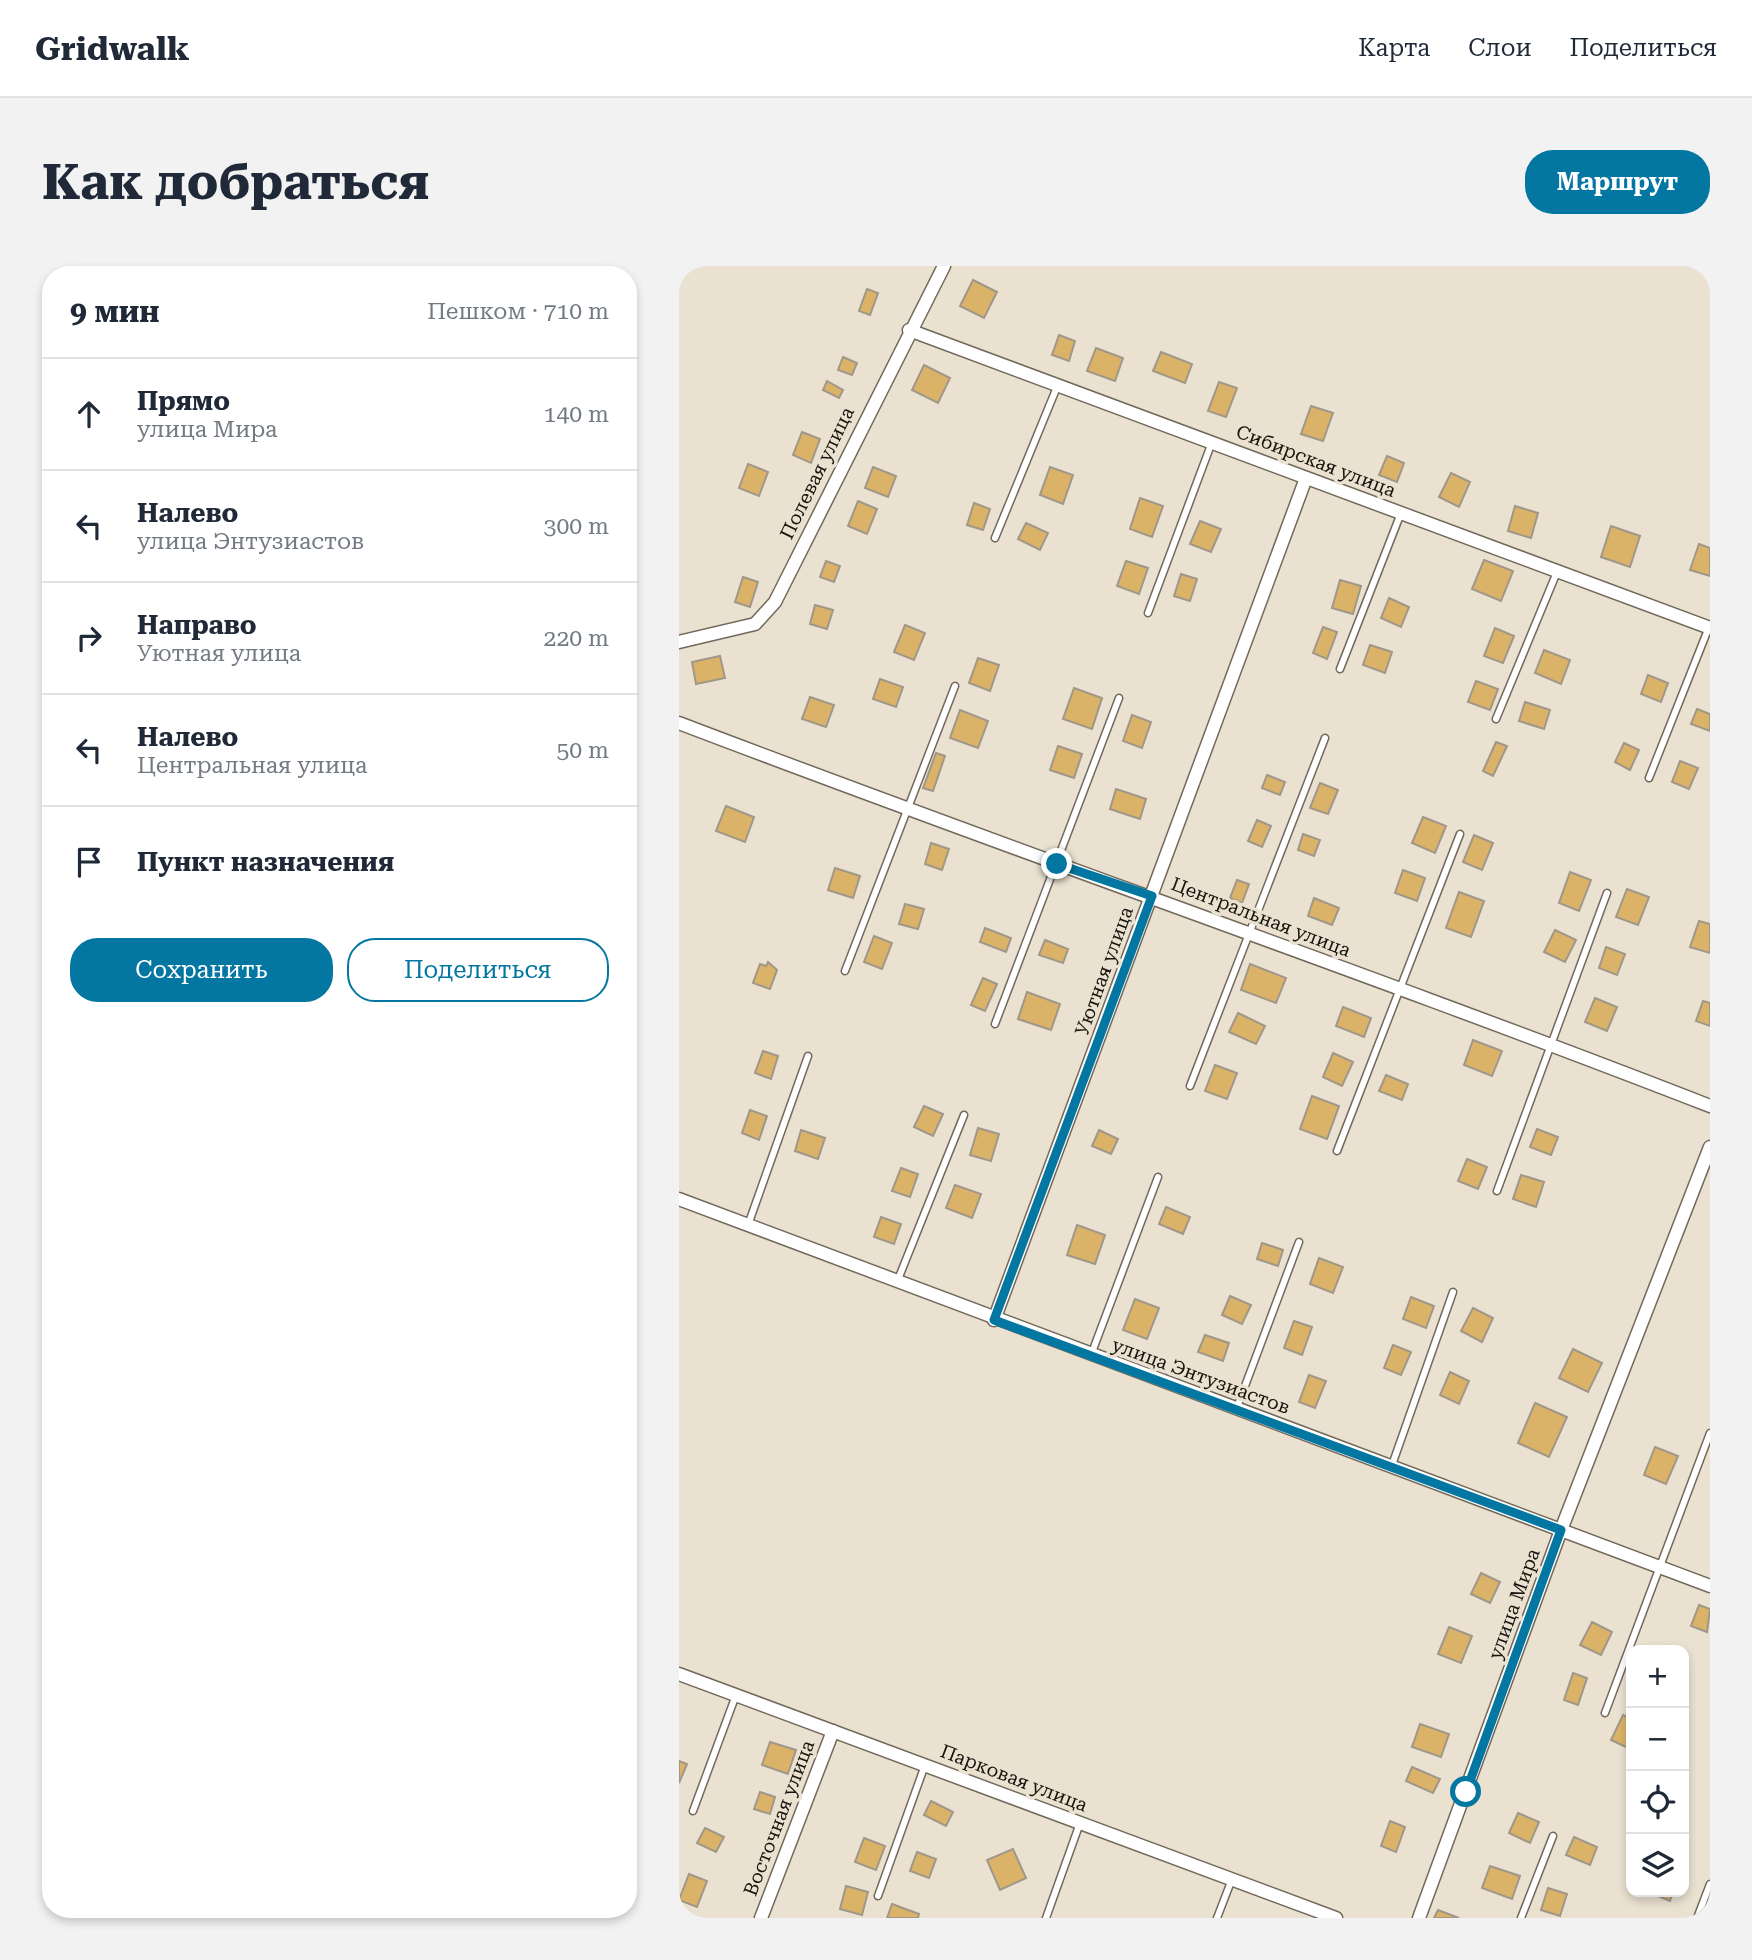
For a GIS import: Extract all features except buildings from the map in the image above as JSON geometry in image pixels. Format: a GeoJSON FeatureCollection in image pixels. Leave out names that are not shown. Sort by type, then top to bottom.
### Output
{"type":"FeatureCollection","features":[{"type":"Feature","properties":{"kind":"street","name":"Полевая улица"},"geometry":{"type":"LineString","coordinates":[[679,642],[755,624],[775,602],[909,330],[944,266]]}},
{"type":"Feature","properties":{"kind":"street","name":"Сибирская улица"},"geometry":{"type":"LineString","coordinates":[[909,330],[1710,627]]}},
{"type":"Feature","properties":{"kind":"street","name":"Уютная улица"},"geometry":{"type":"LineString","coordinates":[[994,1320],[1306,478]]}},
{"type":"Feature","properties":{"kind":"street","name":"Центральная улица"},"geometry":{"type":"LineString","coordinates":[[679,723],[907,810],[1152,896],[1247,934],[1552,1045],[1710,1106]]}},
{"type":"Feature","properties":{"kind":"street","name":"улица Мира"},"geometry":{"type":"LineString","coordinates":[[1419,1918],[1561,1530],[1710,1147]]}},
{"type":"Feature","properties":{"kind":"street","name":"улица Энтузиастов"},"geometry":{"type":"LineString","coordinates":[[679,1199],[994,1320],[1710,1586]]}},
{"type":"Feature","properties":{"kind":"street","name":"Парковая улица"},"geometry":{"type":"LineString","coordinates":[[679,1674],[1336,1918]]}},
{"type":"Feature","properties":{"kind":"street","name":"Восточная улица"},"geometry":{"type":"LineString","coordinates":[[761,1918],[833,1731]]}},
{"type":"Feature","properties":{"kind":"lane"},"geometry":{"type":"LineString","coordinates":[[995,538],[1057,387]]}},
{"type":"Feature","properties":{"kind":"lane"},"geometry":{"type":"LineString","coordinates":[[1148,613],[1212,442]]}},
{"type":"Feature","properties":{"kind":"lane"},"geometry":{"type":"LineString","coordinates":[[1340,669],[1401,513]]}},
{"type":"Feature","properties":{"kind":"lane"},"geometry":{"type":"LineString","coordinates":[[1496,719],[1557,572]]}},
{"type":"Feature","properties":{"kind":"lane"},"geometry":{"type":"LineString","coordinates":[[1649,778],[1710,627]]}},
{"type":"Feature","properties":{"kind":"lane"},"geometry":{"type":"LineString","coordinates":[[845,971],[955,686]]}},
{"type":"Feature","properties":{"kind":"lane"},"geometry":{"type":"LineString","coordinates":[[995,1024],[1119,698]]}},
{"type":"Feature","properties":{"kind":"lane"},"geometry":{"type":"LineString","coordinates":[[1190,1086],[1325,738]]}},
{"type":"Feature","properties":{"kind":"lane"},"geometry":{"type":"LineString","coordinates":[[1338,1152],[1460,834]]}},
{"type":"Feature","properties":{"kind":"lane"},"geometry":{"type":"LineString","coordinates":[[1497,1191],[1607,894]]}},
{"type":"Feature","properties":{"kind":"lane"},"geometry":{"type":"LineString","coordinates":[[748,1225],[808,1056]]}},
{"type":"Feature","properties":{"kind":"lane"},"geometry":{"type":"LineString","coordinates":[[897,1283],[964,1115]]}},
{"type":"Feature","properties":{"kind":"lane"},"geometry":{"type":"LineString","coordinates":[[1091,1356],[1159,1177]]}},
{"type":"Feature","properties":{"kind":"lane"},"geometry":{"type":"LineString","coordinates":[[1236,1410],[1299,1242]]}},
{"type":"Feature","properties":{"kind":"lane"},"geometry":{"type":"LineString","coordinates":[[1391,1468],[1453,1292]]}},
{"type":"Feature","properties":{"kind":"lane"},"geometry":{"type":"LineString","coordinates":[[1605,1713],[1710,1433]]}},
{"type":"Feature","properties":{"kind":"lane"},"geometry":{"type":"LineString","coordinates":[[693,1811],[736,1695]]}},
{"type":"Feature","properties":{"kind":"lane"},"geometry":{"type":"LineString","coordinates":[[878,1896],[925,1765]]}},
{"type":"Feature","properties":{"kind":"lane"},"geometry":{"type":"LineString","coordinates":[[1046,1918],[1080,1823]]}},
{"type":"Feature","properties":{"kind":"lane"},"geometry":{"type":"LineString","coordinates":[[1521,1918],[1553,1836]]}},
{"type":"Feature","properties":{"kind":"lane"},"geometry":{"type":"LineString","coordinates":[[1217,1918],[1232,1879]]}},
{"type":"Feature","properties":{"kind":"lane"},"geometry":{"type":"LineString","coordinates":[[1697,1918],[1710,1884]]}},
{"type":"Feature","properties":{"kind":"route"},"geometry":{"type":"LineString","coordinates":[[1057,864],[1152,896],[994,1320],[1561,1530],[1466,1792]]}}]}
